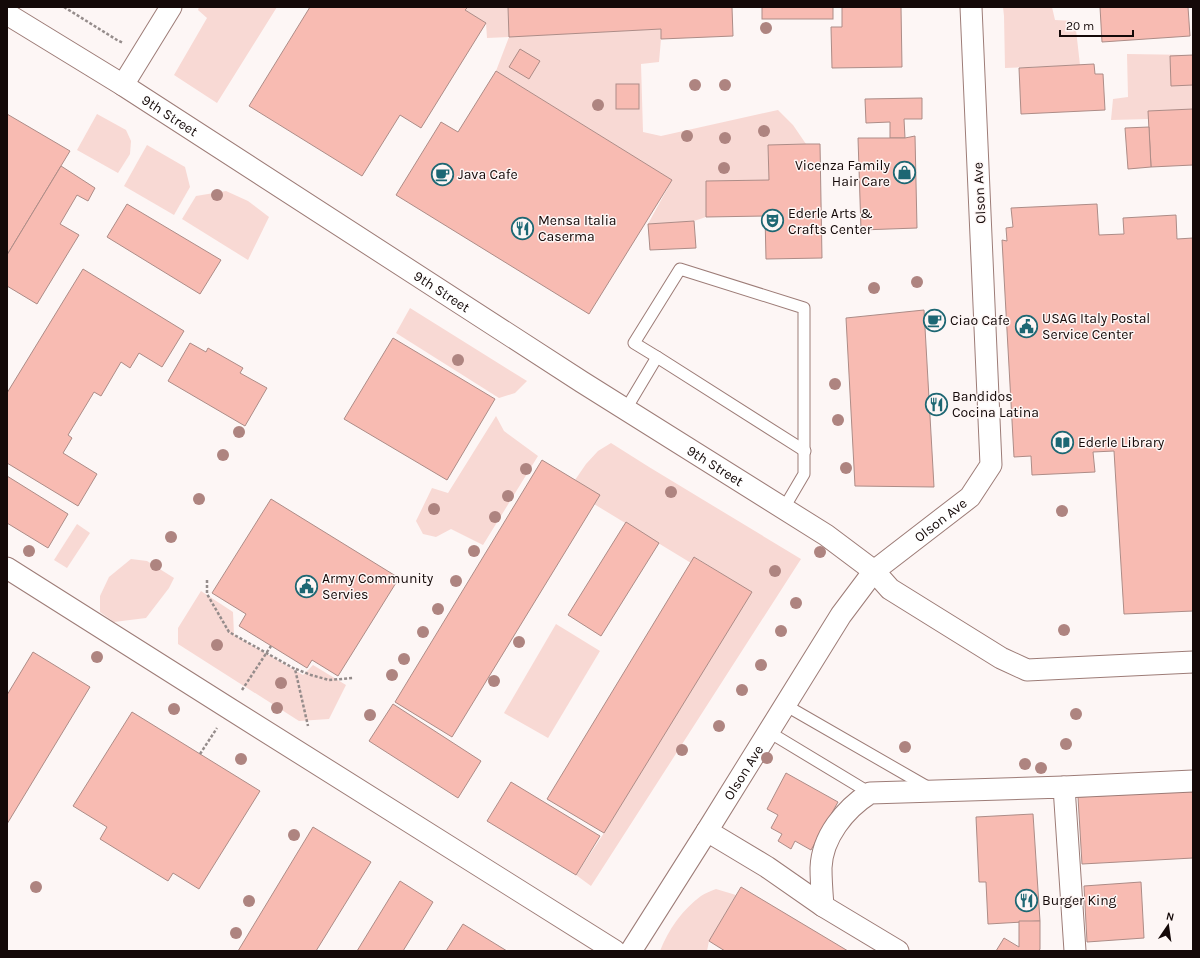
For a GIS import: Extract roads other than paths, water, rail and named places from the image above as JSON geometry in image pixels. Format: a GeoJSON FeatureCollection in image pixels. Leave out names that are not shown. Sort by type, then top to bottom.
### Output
{"type":"FeatureCollection","features":[{"type":"Feature","properties":{"kind":"street"},"geometry":{"type":"LineString","coordinates":[[123,85],[171,7]]}},
{"type":"Feature","properties":{"kind":"street","name":"Olson Ave"},"geometry":{"type":"LineString","coordinates":[[631,951],[842,615],[874,571],[970,497],[991,465],[970,7]]}},
{"type":"Feature","properties":{"kind":"street","name":"9th Street"},"geometry":{"type":"LineString","coordinates":[[7,14],[123,85],[569,373],[826,535],[874,571],[890,588],[1001,658],[1027,670],[1193,662]]}},
{"type":"Feature","properties":{"kind":"street"},"geometry":{"type":"LineString","coordinates":[[7,568],[615,951]]}},
{"type":"Feature","properties":{"kind":"street"},"geometry":{"type":"LineString","coordinates":[[823,906],[821,868],[826,844],[839,821],[858,801],[870,793],[1064,787],[1193,780]]}},
{"type":"Feature","properties":{"kind":"street"},"geometry":{"type":"LineString","coordinates":[[1064,787],[1075,951]]}},
{"type":"Feature","properties":{"kind":"street"},"geometry":{"type":"LineString","coordinates":[[707,831],[767,868],[823,906],[898,951]]}},
{"type":"Feature","properties":{"kind":"lane"},"geometry":{"type":"LineString","coordinates":[[784,508],[804,474],[804,451],[804,308],[680,269],[634,343],[804,451]]}},
{"type":"Feature","properties":{"kind":"lane"},"geometry":{"type":"LineString","coordinates":[[626,409],[657,357]]}},
{"type":"Feature","properties":{"kind":"lane"},"geometry":{"type":"LineString","coordinates":[[785,705],[935,791]]}},
{"type":"Feature","properties":{"kind":"lane"},"geometry":{"type":"LineString","coordinates":[[768,732],[870,793]]}},
{"type":"Feature","properties":{"kind":"place","name":"Vicenza Family Hair Care"},"geometry":{"type":"Point","coordinates":[905,173]}},
{"type":"Feature","properties":{"kind":"place","name":"Java Cafe"},"geometry":{"type":"Point","coordinates":[443,174]}},
{"type":"Feature","properties":{"kind":"place","name":"Ederle Arts & Crafts Center"},"geometry":{"type":"Point","coordinates":[773,221]}},
{"type":"Feature","properties":{"kind":"place","name":"Mensa Italia Caserma"},"geometry":{"type":"Point","coordinates":[523,228]}},
{"type":"Feature","properties":{"kind":"place","name":"Ciao Cafe"},"geometry":{"type":"Point","coordinates":[934,320]}},
{"type":"Feature","properties":{"kind":"place","name":"USAG Italy Postal Service Center"},"geometry":{"type":"Point","coordinates":[1027,326]}},
{"type":"Feature","properties":{"kind":"place","name":"Bandidos Cocina Latina"},"geometry":{"type":"Point","coordinates":[937,404]}},
{"type":"Feature","properties":{"kind":"place","name":"Ederle Library"},"geometry":{"type":"Point","coordinates":[1062,442]}},
{"type":"Feature","properties":{"kind":"place","name":"Army Community Servies"},"geometry":{"type":"Point","coordinates":[306,586]}},
{"type":"Feature","properties":{"kind":"place","name":"Burger King"},"geometry":{"type":"Point","coordinates":[1026,900]}}]}
